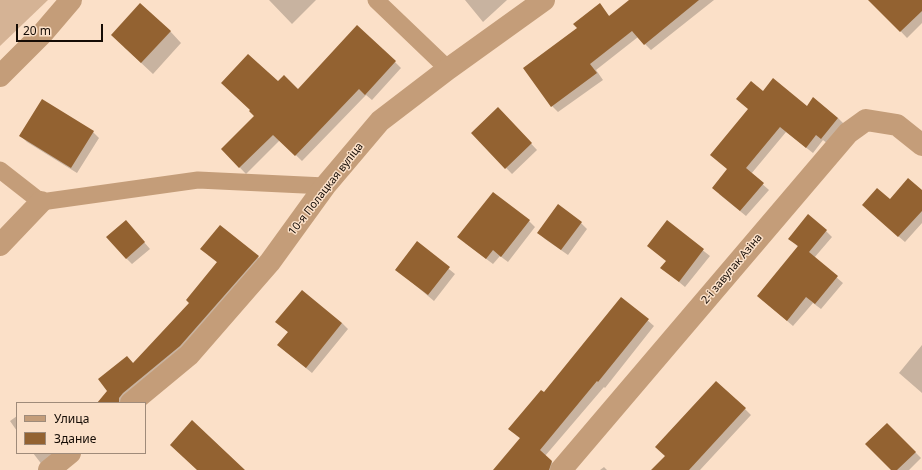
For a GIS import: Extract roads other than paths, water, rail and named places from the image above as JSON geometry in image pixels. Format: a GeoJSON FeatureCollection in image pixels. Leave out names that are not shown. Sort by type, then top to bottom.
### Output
{"type":"FeatureCollection","features":[{"type":"Feature","properties":{"kind":"street"},"geometry":{"type":"LineString","coordinates":[[0,76],[42,34],[71,0]]}},
{"type":"Feature","properties":{"kind":"street","name":"10-я Полацкая вуліца"},"geometry":{"type":"LineString","coordinates":[[132,402],[189,355],[270,262],[325,186],[380,121],[448,68],[544,0]]}},
{"type":"Feature","properties":{"kind":"street","name":"2-і завулак Азіна"},"geometry":{"type":"LineString","coordinates":[[561,470],[848,134],[866,120],[897,125],[922,145]]}},
{"type":"Feature","properties":{"kind":"street"},"geometry":{"type":"LineString","coordinates":[[0,245],[41,202]]}},
{"type":"Feature","properties":{"kind":"street"},"geometry":{"type":"LineString","coordinates":[[49,470],[69,454]]}},
{"type":"Feature","properties":{"kind":"lane"},"geometry":{"type":"LineString","coordinates":[[376,0],[448,68]]}},
{"type":"Feature","properties":{"kind":"lane"},"geometry":{"type":"LineString","coordinates":[[0,170],[41,202],[198,180],[325,186]]}}]}
